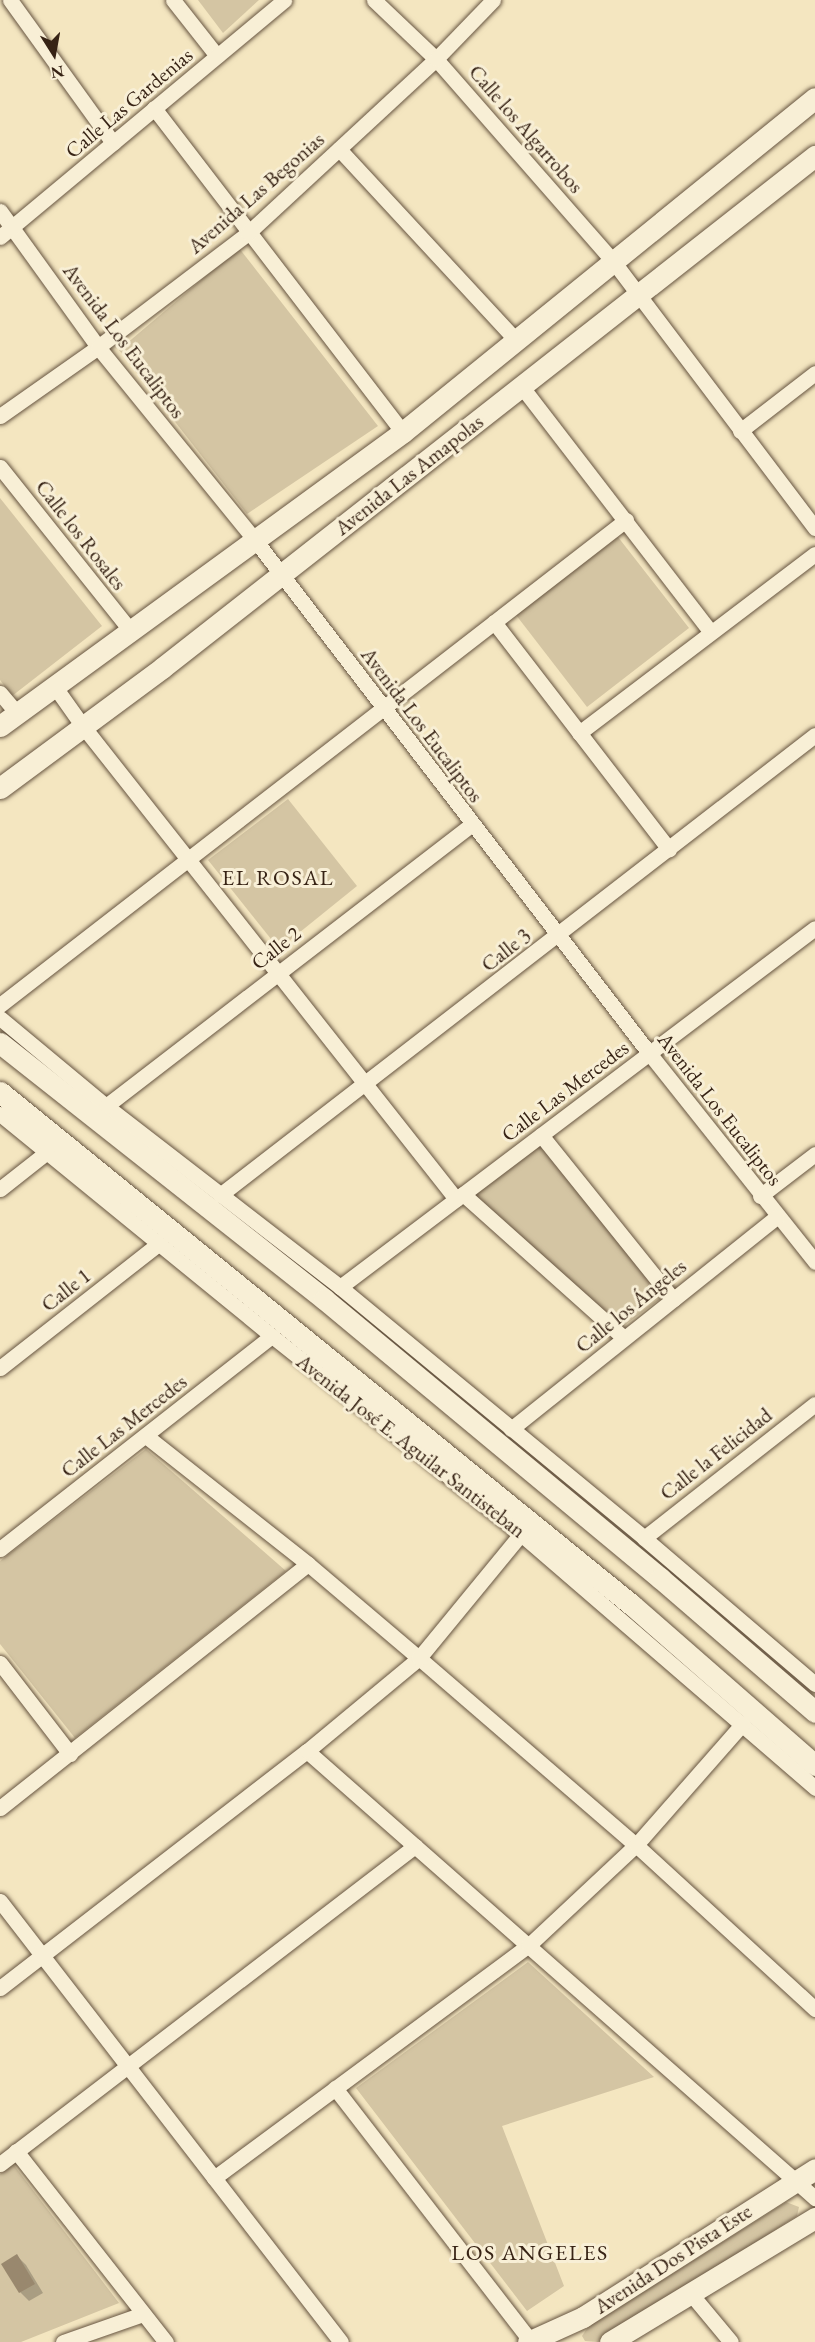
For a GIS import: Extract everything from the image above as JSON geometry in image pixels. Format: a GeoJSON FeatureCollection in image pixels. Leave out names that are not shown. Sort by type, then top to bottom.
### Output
{"type":"FeatureCollection","features":[{"type":"Feature","properties":{"kind":"street"},"geometry":{"type":"LineString","coordinates":[[9,0],[113,143]]}},
{"type":"Feature","properties":{"kind":"street"},"geometry":{"type":"LineString","coordinates":[[173,0],[217,56]]}},
{"type":"Feature","properties":{"kind":"street","name":"Calle Las Gardenias"},"geometry":{"type":"LineString","coordinates":[[0,237],[284,0]]}},
{"type":"Feature","properties":{"kind":"street","name":"Calle los Algarrobos"},"geometry":{"type":"LineString","coordinates":[[374,0],[436,59],[613,261],[815,528]]}},
{"type":"Feature","properties":{"kind":"street","name":"Avenida Las Begonias"},"geometry":{"type":"LineString","coordinates":[[0,416],[98,347],[248,233],[436,59],[493,0]]}},
{"type":"Feature","properties":{"kind":"street","name":"Avenida Las Amapolas"},"geometry":{"type":"LineString","coordinates":[[0,726],[402,432],[815,98]]}},
{"type":"Feature","properties":{"kind":"street"},"geometry":{"type":"LineString","coordinates":[[154,108],[402,432]]}},
{"type":"Feature","properties":{"kind":"street"},"geometry":{"type":"LineString","coordinates":[[339,149],[517,341]]}},
{"type":"Feature","properties":{"kind":"street","name":"Avenida Las Amapolas"},"geometry":{"type":"LineString","coordinates":[[0,789],[82,725],[162,668],[815,156]]}},
{"type":"Feature","properties":{"kind":"street","name":"Avenida Los Eucaliptos"},"geometry":{"type":"LineString","coordinates":[[0,211],[98,347],[255,540],[558,936],[760,1196],[815,1262]]}},
{"type":"Feature","properties":{"kind":"street"},"geometry":{"type":"LineString","coordinates":[[740,431],[815,373]]}},
{"type":"Feature","properties":{"kind":"street"},"geometry":{"type":"LineString","coordinates":[[522,387],[711,632]]}},
{"type":"Feature","properties":{"kind":"street","name":"Calle los Rosales"},"geometry":{"type":"LineString","coordinates":[[0,467],[130,630]]}},
{"type":"Feature","properties":{"kind":"street"},"geometry":{"type":"LineString","coordinates":[[0,1005],[626,520]]}},
{"type":"Feature","properties":{"kind":"street"},"geometry":{"type":"LineString","coordinates":[[579,733],[815,554]]}},
{"type":"Feature","properties":{"kind":"street"},"geometry":{"type":"LineString","coordinates":[[494,622],[669,849]]}},
{"type":"Feature","properties":{"kind":"street"},"geometry":{"type":"LineString","coordinates":[[55,687],[82,725],[365,1084],[460,1197],[624,1338]]}},
{"type":"Feature","properties":{"kind":"street"},"geometry":{"type":"LineString","coordinates":[[0,693],[16,713]]}},
{"type":"Feature","properties":{"kind":"street","name":"Calle 3"},"geometry":{"type":"LineString","coordinates":[[220,1196],[815,735]]}},
{"type":"Feature","properties":{"kind":"street","name":"Calle 2"},"geometry":{"type":"LineString","coordinates":[[106,1106],[472,824]]}},
{"type":"Feature","properties":{"kind":"street","name":"Calle Las Mercedes"},"geometry":{"type":"LineString","coordinates":[[340,1287],[815,928]]}},
{"type":"Feature","properties":{"kind":"street"},"geometry":{"type":"LineString","coordinates":[[0,1018],[106,1106],[340,1287],[644,1538],[815,1684]]}},
{"type":"Feature","properties":{"kind":"street"},"geometry":{"type":"LineString","coordinates":[[0,1043],[324,1299],[660,1578],[815,1712]]}},
{"type":"Feature","properties":{"kind":"street","name":"Avenida José E. Aguilar Santisteban"},"geometry":{"type":"LineString","coordinates":[[0,1092],[632,1605],[815,1765]]}},
{"type":"Feature","properties":{"kind":"street","name":"Avenida José E. Aguilar Santisteban"},"geometry":{"type":"LineString","coordinates":[[0,1113],[158,1244],[521,1534],[743,1723],[815,1788]]}},
{"type":"Feature","properties":{"kind":"street"},"geometry":{"type":"LineString","coordinates":[[541,1135],[673,1299]]}},
{"type":"Feature","properties":{"kind":"street"},"geometry":{"type":"LineString","coordinates":[[0,1189],[47,1152]]}},
{"type":"Feature","properties":{"kind":"street"},"geometry":{"type":"LineString","coordinates":[[760,1196],[815,1154]]}},
{"type":"Feature","properties":{"kind":"street","name":"Calle los Ángeles"},"geometry":{"type":"LineString","coordinates":[[511,1429],[777,1216]]}},
{"type":"Feature","properties":{"kind":"street","name":"Calle 1"},"geometry":{"type":"LineString","coordinates":[[0,1368],[158,1244]]}},
{"type":"Feature","properties":{"kind":"street","name":"Calle Las Mercedes"},"geometry":{"type":"LineString","coordinates":[[0,1549],[272,1336]]}},
{"type":"Feature","properties":{"kind":"street","name":"Calle la Felicidad"},"geometry":{"type":"LineString","coordinates":[[644,1538],[815,1404]]}},
{"type":"Feature","properties":{"kind":"street"},"geometry":{"type":"LineString","coordinates":[[146,1436],[308,1564],[418,1658],[636,1845],[815,2009]]}},
{"type":"Feature","properties":{"kind":"street"},"geometry":{"type":"LineString","coordinates":[[0,1989],[307,1751],[418,1658],[521,1534]]}},
{"type":"Feature","properties":{"kind":"street"},"geometry":{"type":"LineString","coordinates":[[0,1808],[308,1564]]}},
{"type":"Feature","properties":{"kind":"street"},"geometry":{"type":"LineString","coordinates":[[0,1663],[70,1754]]}},
{"type":"Feature","properties":{"kind":"street"},"geometry":{"type":"LineString","coordinates":[[214,2178],[529,1946],[636,1845],[743,1723]]}},
{"type":"Feature","properties":{"kind":"street"},"geometry":{"type":"LineString","coordinates":[[307,1751],[815,2198]]}},
{"type":"Feature","properties":{"kind":"street"},"geometry":{"type":"LineString","coordinates":[[0,2164],[415,1846]]}},
{"type":"Feature","properties":{"kind":"street"},"geometry":{"type":"LineString","coordinates":[[0,1901],[341,2342]]}},
{"type":"Feature","properties":{"kind":"street"},"geometry":{"type":"LineString","coordinates":[[335,2088],[530,2342]]}},
{"type":"Feature","properties":{"kind":"street"},"geometry":{"type":"LineString","coordinates":[[16,2151],[166,2342]]}},
{"type":"Feature","properties":{"kind":"street","name":"Avenida Dos Pista Este"},"geometry":{"type":"LineString","coordinates":[[530,2342],[583,2317],[815,2169]]}},
{"type":"Feature","properties":{"kind":"street","name":"Avenida Dos Pista Este"},"geometry":{"type":"LineString","coordinates":[[610,2342],[815,2218]]}},
{"type":"Feature","properties":{"kind":"street"},"geometry":{"type":"LineString","coordinates":[[692,2294],[731,2342]]}},
{"type":"Feature","properties":{"kind":"street"},"geometry":{"type":"LineString","coordinates":[[63,2342],[143,2314]]}},
{"type":"Feature","properties":{"kind":"shaded area"},"geometry":{"type":"Polygon","coordinates":[[[198,0],[259,0],[223,33],[198,0]]]}},
{"type":"Feature","properties":{"kind":"shaded area"},"geometry":{"type":"Polygon","coordinates":[[[239,248],[378,426],[247,514],[119,350],[239,248]]]}},
{"type":"Feature","properties":{"kind":"shaded area"},"geometry":{"type":"Polygon","coordinates":[[[0,498],[102,626],[12,696],[0,680],[0,498]]]}},
{"type":"Feature","properties":{"kind":"shaded area"},"geometry":{"type":"Polygon","coordinates":[[[618,537],[689,628],[587,707],[516,615],[618,537]]]}},
{"type":"Feature","properties":{"kind":"shaded area"},"geometry":{"type":"Polygon","coordinates":[[[288,799],[357,886],[279,949],[208,860],[288,799]]]}},
{"type":"Feature","properties":{"kind":"shaded area"},"geometry":{"type":"Polygon","coordinates":[[[546,1141],[663,1297],[622,1327],[473,1193],[546,1141]]]}},
{"type":"Feature","properties":{"kind":"shaded area"},"geometry":{"type":"Polygon","coordinates":[[[146,1449],[286,1571],[75,1738],[0,1644],[0,1561],[146,1449]]]}},
{"type":"Feature","properties":{"kind":"shaded area"},"geometry":{"type":"Polygon","coordinates":[[[528,1962],[654,2077],[502,2126],[564,2286],[527,2311],[356,2088],[528,1962]]]}},
{"type":"Feature","properties":{"kind":"shaded area"},"geometry":{"type":"Polygon","coordinates":[[[13,2164],[119,2303],[21,2342],[0,2342],[0,2174],[13,2164]]]}},
{"type":"Feature","properties":{"kind":"shaded area"},"geometry":{"type":"Polygon","coordinates":[[[786,2202],[799,2207],[797,2216],[598,2342],[585,2341],[582,2336],[588,2327],[786,2202]]]}},
{"type":"Feature","properties":{"kind":"building"},"geometry":{"type":"Polygon","coordinates":[[[17,2254],[35,2284],[19,2293],[1,2264],[17,2254]]]}},
{"type":"Feature","properties":{"kind":"district","name":"EL ROSAL"},"geometry":{"type":"Point","coordinates":[278,878]}},
{"type":"Feature","properties":{"kind":"district","name":"LOS ANGELES"},"geometry":{"type":"Point","coordinates":[530,2253]}}]}
